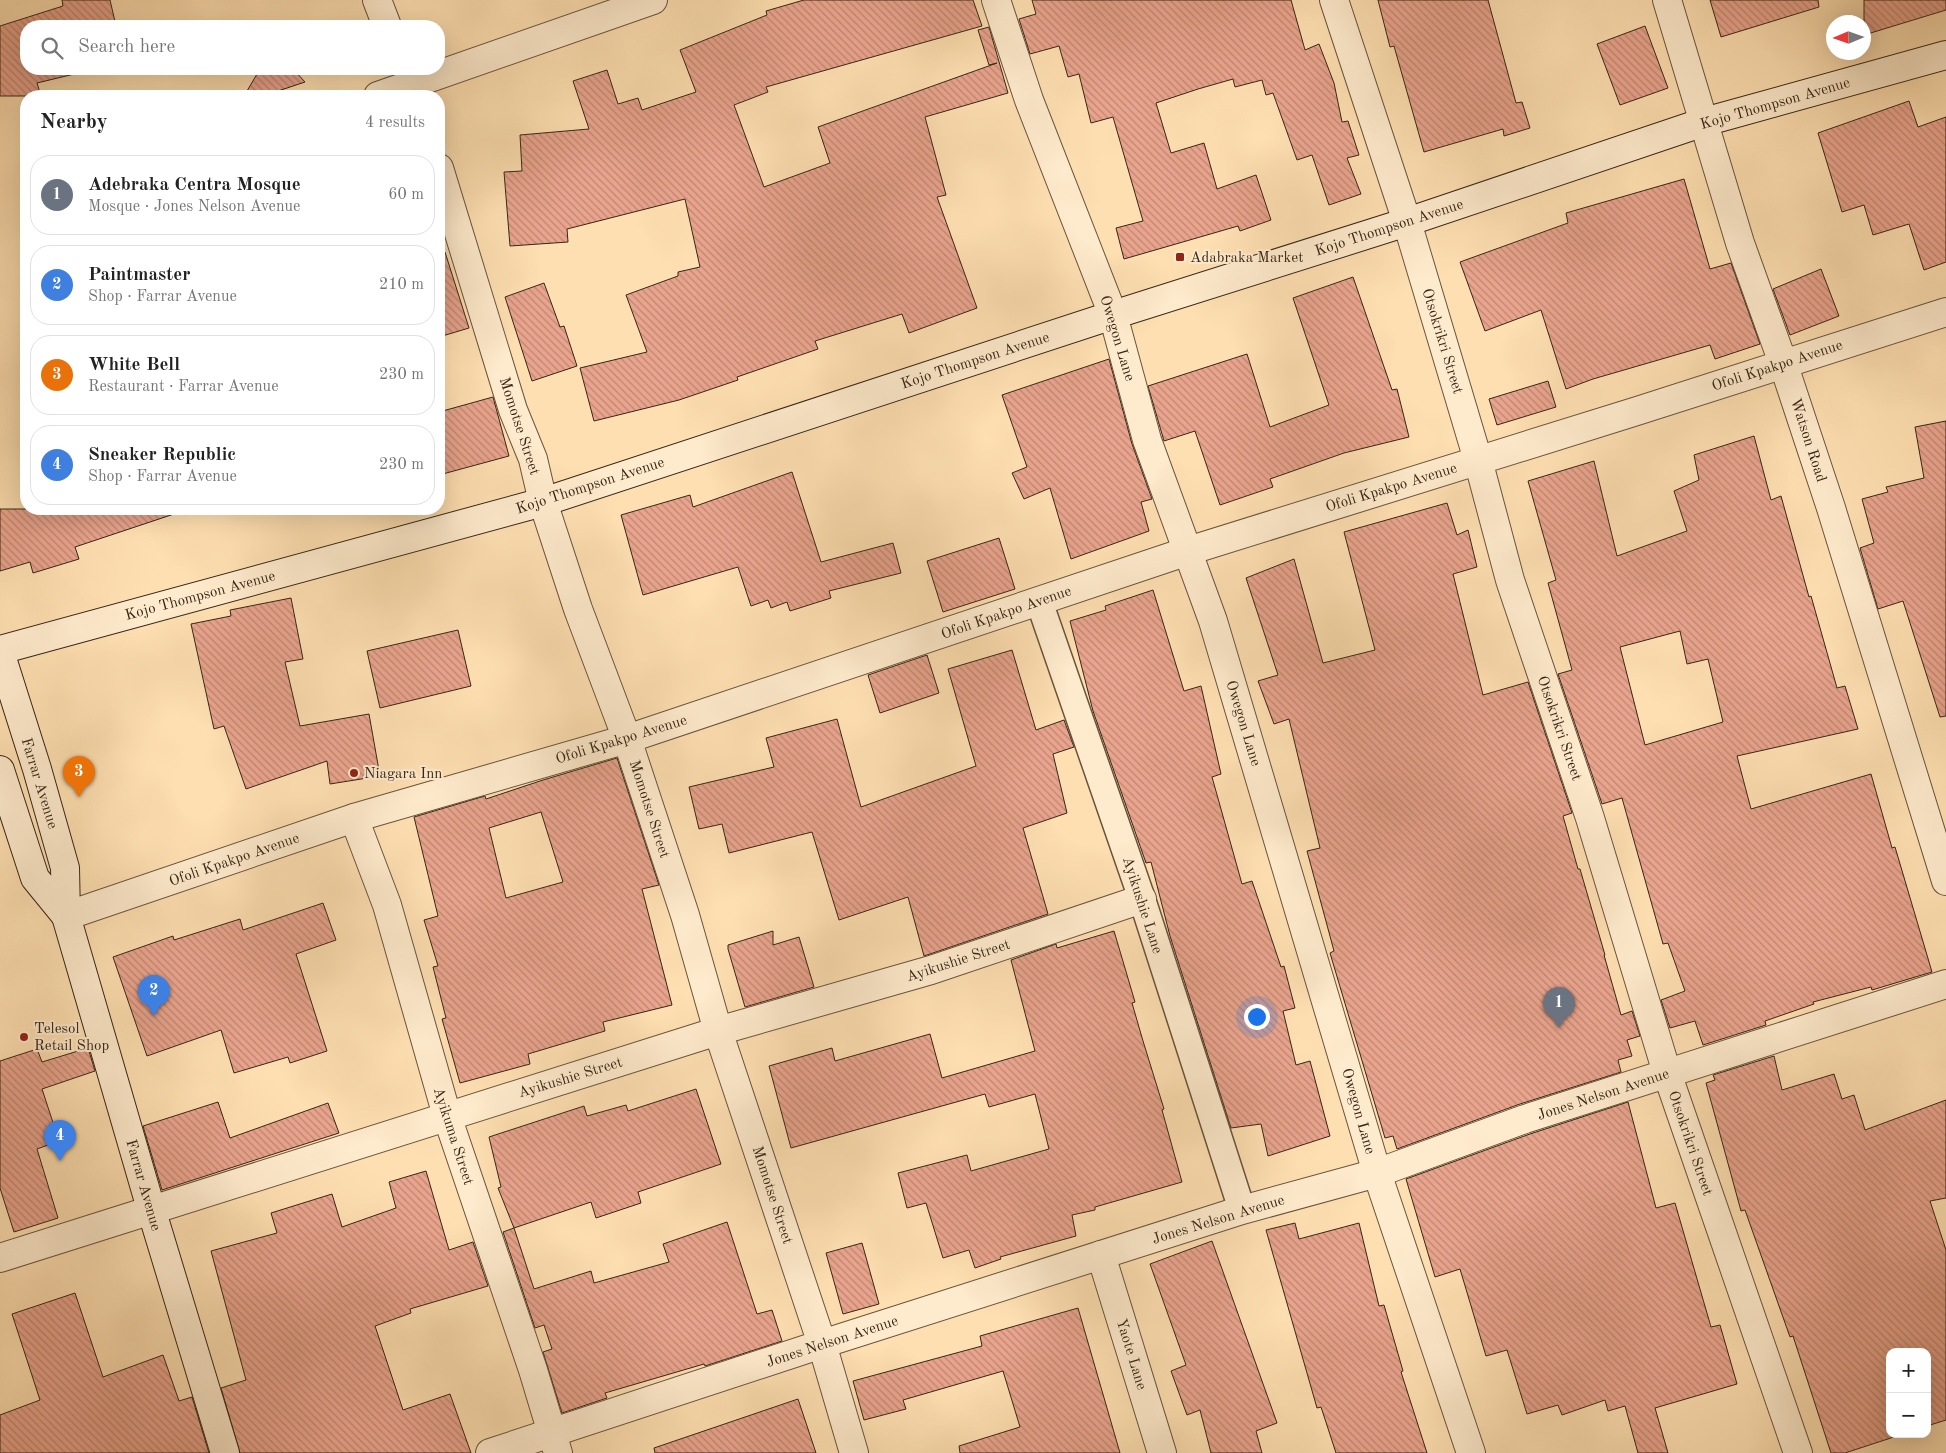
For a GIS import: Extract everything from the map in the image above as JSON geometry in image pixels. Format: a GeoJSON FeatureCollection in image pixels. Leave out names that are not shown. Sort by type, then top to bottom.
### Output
{"type":"FeatureCollection","features":[{"type":"Feature","properties":{"kind":"street"},"geometry":{"type":"LineString","coordinates":[[377,0],[384,20]]}},
{"type":"Feature","properties":{"kind":"street"},"geometry":{"type":"LineString","coordinates":[[445,71],[653,0]]}},
{"type":"Feature","properties":{"kind":"street","name":"Owegon Lane"},"geometry":{"type":"LineString","coordinates":[[996,0],[1029,100],[1113,315],[1148,440],[1213,621],[1377,1173],[1471,1453]]}},
{"type":"Feature","properties":{"kind":"street","name":"Otsokrikri Street"},"geometry":{"type":"LineString","coordinates":[[1334,0],[1407,222],[1478,460],[1510,580],[1590,818],[1668,1073],[1798,1453]]}},
{"type":"Feature","properties":{"kind":"street","name":"Watson Road"},"geometry":{"type":"LineString","coordinates":[[1667,0],[1740,243],[1783,363],[1831,508],[1946,881]]}},
{"type":"Feature","properties":{"kind":"street","name":"Kojo Thompson Avenue"},"geometry":{"type":"LineString","coordinates":[[0,651],[543,502],[1113,315],[1407,222],[1704,122],[1946,55]]}},
{"type":"Feature","properties":{"kind":"street"},"geometry":{"type":"LineString","coordinates":[[392,90],[433,75]]}},
{"type":"Feature","properties":{"kind":"street","name":"Momotse Street"},"geometry":{"type":"LineString","coordinates":[[445,188],[513,410],[533,459],[543,502],[578,609],[627,739],[685,914],[718,1031],[822,1344],[854,1453]]}},
{"type":"Feature","properties":{"kind":"street","name":"Ofoli Kpakpo Avenue"},"geometry":{"type":"LineString","coordinates":[[66,916],[354,818],[627,739],[1188,550],[1637,411],[1946,312]]}},
{"type":"Feature","properties":{"kind":"street","name":"Ayikushie Lane"},"geometry":{"type":"LineString","coordinates":[[1039,601],[1142,899],[1242,1210]]}},
{"type":"Feature","properties":{"kind":"street","name":"Farrar Avenue"},"geometry":{"type":"LineString","coordinates":[[0,651],[37,769],[65,868],[66,916],[152,1212],[225,1453]]}},
{"type":"Feature","properties":{"kind":"street","name":"Farrar Avenue"},"geometry":{"type":"LineString","coordinates":[[0,770],[35,878],[66,916]]}},
{"type":"Feature","properties":{"kind":"street","name":"Ayikuma Street"},"geometry":{"type":"LineString","coordinates":[[354,818],[387,905],[447,1116],[533,1370],[555,1443]]}},
{"type":"Feature","properties":{"kind":"street","name":"Ayikushie Street"},"geometry":{"type":"LineString","coordinates":[[0,1258],[152,1212],[447,1116],[718,1031],[931,970],[1142,899]]}},
{"type":"Feature","properties":{"kind":"street","name":"Jones Nelson Avenue"},"geometry":{"type":"LineString","coordinates":[[490,1453],[555,1443],[822,1344],[1242,1210],[1377,1173],[1524,1118],[1946,984]]}},
{"type":"Feature","properties":{"kind":"street","name":"Yaote Lane"},"geometry":{"type":"LineString","coordinates":[[1101,1255],[1162,1453]]}},
{"type":"Feature","properties":{"kind":"building"},"geometry":{"type":"Polygon","coordinates":[[[62,0],[110,0],[115,20],[20,20],[20,75],[70,75],[37,83],[39,90],[20,90],[20,96],[0,96],[0,26],[63,6],[62,0]]]}},
{"type":"Feature","properties":{"kind":"building"},"geometry":{"type":"Polygon","coordinates":[[[804,0],[973,0],[982,26],[766,87],[768,92],[734,105],[764,187],[830,163],[818,127],[997,63],[989,65],[978,30],[989,27],[1008,93],[925,117],[946,195],[937,197],[977,308],[909,333],[902,314],[815,341],[818,349],[737,377],[738,380],[679,400],[594,421],[580,368],[647,352],[626,295],[678,276],[678,272],[700,267],[685,199],[567,229],[568,242],[510,246],[504,172],[522,171],[520,135],[589,129],[573,81],[607,70],[618,104],[638,98],[642,110],[696,92],[680,50],[767,15],[766,11],[804,0]]]}},
{"type":"Feature","properties":{"kind":"building"},"geometry":{"type":"Polygon","coordinates":[[[1032,0],[1291,0],[1305,50],[1319,44],[1334,83],[1342,122],[1348,121],[1359,155],[1347,158],[1361,194],[1329,205],[1312,155],[1297,160],[1273,93],[1266,95],[1262,80],[1235,87],[1233,79],[1156,103],[1171,153],[1204,143],[1217,189],[1256,175],[1271,220],[1240,231],[1238,226],[1124,259],[1116,228],[1143,221],[1113,117],[1091,123],[1079,74],[1068,77],[1059,46],[1030,54],[1019,19],[1036,14],[1032,0]]]}},
{"type":"Feature","properties":{"kind":"building"},"geometry":{"type":"Polygon","coordinates":[[[1378,0],[1488,0],[1516,103],[1522,102],[1530,128],[1504,136],[1503,129],[1424,152],[1394,46],[1390,47],[1378,0]]]}},
{"type":"Feature","properties":{"kind":"building"},"geometry":{"type":"Polygon","coordinates":[[[1710,0],[1818,0],[1819,7],[1721,37],[1710,0]]]}},
{"type":"Feature","properties":{"kind":"building"},"geometry":{"type":"Polygon","coordinates":[[[1864,0],[1946,0],[1946,10],[1871,33],[1871,15],[1864,15],[1864,0]]]}},
{"type":"Feature","properties":{"kind":"building"},"geometry":{"type":"Polygon","coordinates":[[[1645,26],[1668,88],[1620,105],[1597,44],[1645,26]]]}},
{"type":"Feature","properties":{"kind":"building"},"geometry":{"type":"Polygon","coordinates":[[[256,75],[299,75],[305,82],[281,90],[248,90],[256,75]]]}},
{"type":"Feature","properties":{"kind":"building"},"geometry":{"type":"Polygon","coordinates":[[[1909,101],[1918,127],[1946,117],[1946,262],[1924,270],[1909,224],[1873,235],[1864,205],[1842,212],[1818,133],[1909,101]]]}},
{"type":"Feature","properties":{"kind":"building"},"geometry":{"type":"Polygon","coordinates":[[[1684,179],[1710,269],[1731,263],[1760,344],[1715,359],[1710,345],[1593,379],[1566,389],[1541,310],[1485,331],[1460,262],[1568,223],[1566,213],[1684,179]]]}},
{"type":"Feature","properties":{"kind":"building"},"geometry":{"type":"Polygon","coordinates":[[[445,252],[469,328],[445,335],[445,252]]]}},
{"type":"Feature","properties":{"kind":"building"},"geometry":{"type":"Polygon","coordinates":[[[1821,269],[1839,316],[1790,335],[1773,289],[1821,269]]]}},
{"type":"Feature","properties":{"kind":"building"},"geometry":{"type":"Polygon","coordinates":[[[1353,277],[1392,390],[1397,389],[1409,437],[1344,453],[1270,479],[1273,487],[1220,505],[1195,431],[1164,441],[1148,386],[1247,354],[1270,427],[1329,405],[1293,298],[1353,277]]]}},
{"type":"Feature","properties":{"kind":"building"},"geometry":{"type":"Polygon","coordinates":[[[544,283],[560,327],[564,326],[577,366],[532,381],[505,297],[544,283]]]}},
{"type":"Feature","properties":{"kind":"building"},"geometry":{"type":"Polygon","coordinates":[[[1109,359],[1132,444],[1152,499],[1141,502],[1149,531],[1071,559],[1050,488],[1024,499],[1012,473],[1027,467],[1002,395],[1109,359]]]}},
{"type":"Feature","properties":{"kind":"building"},"geometry":{"type":"Polygon","coordinates":[[[1548,381],[1556,407],[1497,425],[1489,399],[1548,381]]]}},
{"type":"Feature","properties":{"kind":"building"},"geometry":{"type":"Polygon","coordinates":[[[493,397],[509,456],[445,473],[445,410],[493,397]]]}},
{"type":"Feature","properties":{"kind":"building"},"geometry":{"type":"Polygon","coordinates":[[[1946,421],[1946,716],[1940,717],[1903,601],[1878,609],[1860,548],[1874,543],[1862,499],[1888,492],[1886,487],[1924,478],[1915,427],[1946,421]]]}},
{"type":"Feature","properties":{"kind":"building"},"geometry":{"type":"Polygon","coordinates":[[[1754,436],[1771,500],[1781,496],[1837,688],[1845,686],[1858,729],[1737,756],[1751,809],[1871,774],[1892,848],[1895,847],[1932,972],[1872,990],[1871,987],[1813,1002],[1814,1004],[1765,1021],[1766,1025],[1703,1045],[1695,1021],[1670,1028],[1661,1000],[1685,991],[1668,943],[1663,944],[1622,798],[1602,804],[1558,674],[1572,670],[1548,583],[1556,580],[1528,481],[1594,461],[1617,556],[1687,531],[1674,491],[1699,480],[1694,455],[1754,436]],[[1680,631],[1620,647],[1645,745],[1723,722],[1708,659],[1687,664],[1680,631]]]}},
{"type":"Feature","properties":{"kind":"building"},"geometry":{"type":"Polygon","coordinates":[[[792,472],[821,562],[893,543],[901,573],[829,591],[831,598],[790,611],[787,602],[771,608],[768,600],[751,606],[738,567],[643,595],[621,515],[690,495],[693,507],[792,472]]]}},
{"type":"Feature","properties":{"kind":"building"},"geometry":{"type":"Polygon","coordinates":[[[1447,503],[1457,535],[1468,530],[1477,567],[1453,574],[1483,695],[1528,682],[1572,813],[1563,816],[1621,1015],[1632,1011],[1640,1036],[1627,1040],[1632,1056],[1618,1060],[1621,1072],[1520,1104],[1397,1149],[1393,1136],[1385,1138],[1330,953],[1334,951],[1307,851],[1320,848],[1289,719],[1274,724],[1258,681],[1278,675],[1246,578],[1294,559],[1323,663],[1375,650],[1344,532],[1447,503]]]}},
{"type":"Feature","properties":{"kind":"building"},"geometry":{"type":"Polygon","coordinates":[[[0,509],[20,509],[20,515],[171,515],[75,547],[79,559],[33,573],[30,562],[0,571],[0,509]]]}},
{"type":"Feature","properties":{"kind":"building"},"geometry":{"type":"Polygon","coordinates":[[[999,538],[1015,589],[943,612],[927,561],[999,538]]]}},
{"type":"Feature","properties":{"kind":"building"},"geometry":{"type":"Polygon","coordinates":[[[1153,590],[1184,691],[1201,686],[1221,774],[1212,777],[1242,884],[1252,881],[1281,967],[1284,966],[1295,1008],[1283,1011],[1296,1065],[1310,1061],[1330,1136],[1268,1156],[1261,1124],[1231,1128],[1170,936],[1151,862],[1146,863],[1093,711],[1070,621],[1106,610],[1105,606],[1153,590]]]}},
{"type":"Feature","properties":{"kind":"building"},"geometry":{"type":"Polygon","coordinates":[[[291,598],[303,659],[285,662],[300,726],[369,714],[380,776],[330,784],[327,761],[246,789],[224,726],[214,729],[191,624],[231,616],[230,610],[291,598]]]}},
{"type":"Feature","properties":{"kind":"building"},"geometry":{"type":"Polygon","coordinates":[[[458,630],[471,686],[380,708],[367,651],[458,630]]]}},
{"type":"Feature","properties":{"kind":"building"},"geometry":{"type":"Polygon","coordinates":[[[1012,650],[1036,730],[1064,720],[1074,747],[1053,754],[1067,813],[1023,828],[1048,914],[924,956],[908,897],[839,920],[812,832],[729,853],[722,824],[699,829],[689,787],[774,767],[766,738],[837,719],[861,807],[976,766],[948,669],[1012,650]]]}},
{"type":"Feature","properties":{"kind":"building"},"geometry":{"type":"Polygon","coordinates":[[[927,655],[939,693],[880,713],[868,675],[927,655]]]}},
{"type":"Feature","properties":{"kind":"building"},"geometry":{"type":"Polygon","coordinates":[[[617,758],[659,885],[642,889],[672,1005],[603,1022],[605,1031],[528,1054],[530,1064],[460,1083],[442,1019],[446,1018],[433,967],[438,966],[424,920],[438,916],[414,817],[485,796],[486,799],[617,758]],[[541,812],[489,828],[506,898],[563,882],[541,812]]]}},
{"type":"Feature","properties":{"kind":"building"},"geometry":{"type":"Polygon","coordinates":[[[323,903],[336,940],[296,954],[327,1051],[290,1063],[288,1057],[234,1073],[221,1030],[147,1056],[113,957],[173,936],[174,940],[240,919],[243,930],[323,903]]]}},
{"type":"Feature","properties":{"kind":"building"},"geometry":{"type":"Polygon","coordinates":[[[773,931],[773,945],[799,937],[814,987],[745,1007],[728,945],[773,931]]]}},
{"type":"Feature","properties":{"kind":"building"},"geometry":{"type":"Polygon","coordinates":[[[1114,931],[1135,1002],[1132,1003],[1164,1109],[1162,1110],[1182,1182],[1095,1207],[1095,1210],[1072,1215],[1076,1236],[1000,1257],[1001,1259],[975,1268],[969,1250],[943,1258],[926,1203],[907,1208],[898,1173],[967,1155],[971,1171],[1049,1149],[1035,1094],[989,1107],[985,1094],[791,1148],[769,1066],[832,1048],[835,1061],[930,1034],[942,1078],[1035,1051],[1011,960],[1056,944],[1057,948],[1114,931]]]}},
{"type":"Feature","properties":{"kind":"building"},"geometry":{"type":"Polygon","coordinates":[[[88,1048],[95,1071],[42,1089],[59,1141],[37,1149],[58,1218],[14,1232],[0,1188],[0,1061],[37,1049],[42,1062],[88,1048]]]}},
{"type":"Feature","properties":{"kind":"building"},"geometry":{"type":"Polygon","coordinates":[[[1774,1056],[1782,1090],[1834,1074],[1842,1099],[1854,1095],[1865,1130],[1946,1100],[1946,1198],[1930,1201],[1946,1250],[1946,1420],[1931,1425],[1931,1348],[1886,1348],[1886,1438],[1891,1438],[1845,1453],[1831,1453],[1793,1336],[1790,1337],[1745,1210],[1741,1211],[1706,1083],[1715,1080],[1713,1075],[1774,1056]]]}},
{"type":"Feature","properties":{"kind":"building"},"geometry":{"type":"Polygon","coordinates":[[[696,1089],[721,1164],[638,1192],[641,1203],[596,1218],[591,1202],[514,1228],[498,1188],[501,1187],[489,1137],[584,1106],[587,1116],[626,1105],[628,1111],[696,1089]]]}},
{"type":"Feature","properties":{"kind":"building"},"geometry":{"type":"Polygon","coordinates":[[[218,1102],[230,1138],[328,1103],[339,1133],[162,1190],[143,1126],[218,1102]]]}},
{"type":"Feature","properties":{"kind":"building"},"geometry":{"type":"Polygon","coordinates":[[[1628,1102],[1656,1208],[1675,1203],[1711,1327],[1720,1325],[1737,1384],[1655,1408],[1668,1453],[1638,1453],[1625,1406],[1608,1411],[1605,1400],[1562,1415],[1558,1405],[1527,1414],[1507,1350],[1486,1356],[1460,1269],[1435,1277],[1406,1179],[1530,1134],[1628,1102]]]}},
{"type":"Feature","properties":{"kind":"building"},"geometry":{"type":"Polygon","coordinates":[[[426,1171],[449,1250],[473,1242],[488,1286],[410,1309],[411,1313],[375,1326],[403,1410],[450,1394],[471,1453],[240,1453],[221,1388],[246,1380],[211,1251],[277,1233],[271,1213],[332,1194],[342,1227],[396,1208],[389,1182],[426,1171]]]}},
{"type":"Feature","properties":{"kind":"building"},"geometry":{"type":"Polygon","coordinates":[[[727,1222],[757,1314],[772,1310],[782,1341],[705,1366],[704,1364],[605,1393],[607,1398],[562,1413],[543,1352],[552,1349],[544,1325],[535,1328],[503,1232],[514,1228],[534,1289],[591,1271],[594,1283],[669,1262],[663,1244],[727,1222]]]}},
{"type":"Feature","properties":{"kind":"building"},"geometry":{"type":"Polygon","coordinates":[[[1295,1223],[1299,1239],[1359,1223],[1379,1306],[1384,1305],[1403,1371],[1401,1372],[1427,1453],[1336,1453],[1321,1407],[1317,1408],[1266,1230],[1295,1223]]]}},
{"type":"Feature","properties":{"kind":"building"},"geometry":{"type":"Polygon","coordinates":[[[1212,1241],[1277,1423],[1256,1431],[1262,1453],[1211,1453],[1200,1410],[1187,1415],[1171,1371],[1186,1365],[1150,1264],[1212,1241]]]}},
{"type":"Feature","properties":{"kind":"building"},"geometry":{"type":"Polygon","coordinates":[[[862,1243],[879,1304],[843,1314],[826,1253],[862,1243]]]}},
{"type":"Feature","properties":{"kind":"building"},"geometry":{"type":"Polygon","coordinates":[[[75,1293],[103,1377],[163,1355],[179,1401],[192,1397],[209,1453],[0,1453],[0,1415],[40,1400],[12,1314],[75,1293]]]}},
{"type":"Feature","properties":{"kind":"building"},"geometry":{"type":"Polygon","coordinates":[[[1078,1308],[1120,1453],[960,1453],[959,1446],[1020,1427],[1003,1371],[903,1400],[906,1409],[864,1420],[853,1381],[982,1346],[980,1336],[1078,1308]]]}},
{"type":"Feature","properties":{"kind":"building"},"geometry":{"type":"Polygon","coordinates":[[[798,1399],[816,1453],[655,1453],[654,1448],[798,1399]]]}},
{"type":"Feature","properties":{"kind":"place","name":"Adabraka Market"},"geometry":{"type":"Point","coordinates":[1180,257]}},
{"type":"Feature","properties":{"kind":"place","name":"Niagara Inn"},"geometry":{"type":"Point","coordinates":[354,773]}},
{"type":"Feature","properties":{"kind":"place","name":"White Bell"},"geometry":{"type":"Point","coordinates":[79,797]}},
{"type":"Feature","properties":{"kind":"place","name":"Paintmaster"},"geometry":{"type":"Point","coordinates":[154,1016]}},
{"type":"Feature","properties":{"kind":"place","name":"Adebraka Centra Mosque"},"geometry":{"type":"Point","coordinates":[1559,1028]}},
{"type":"Feature","properties":{"kind":"place","name":"Telesol Retail Shop"},"geometry":{"type":"Point","coordinates":[24,1037]}},
{"type":"Feature","properties":{"kind":"place","name":"Sneaker Republic"},"geometry":{"type":"Point","coordinates":[60,1161]}}]}
